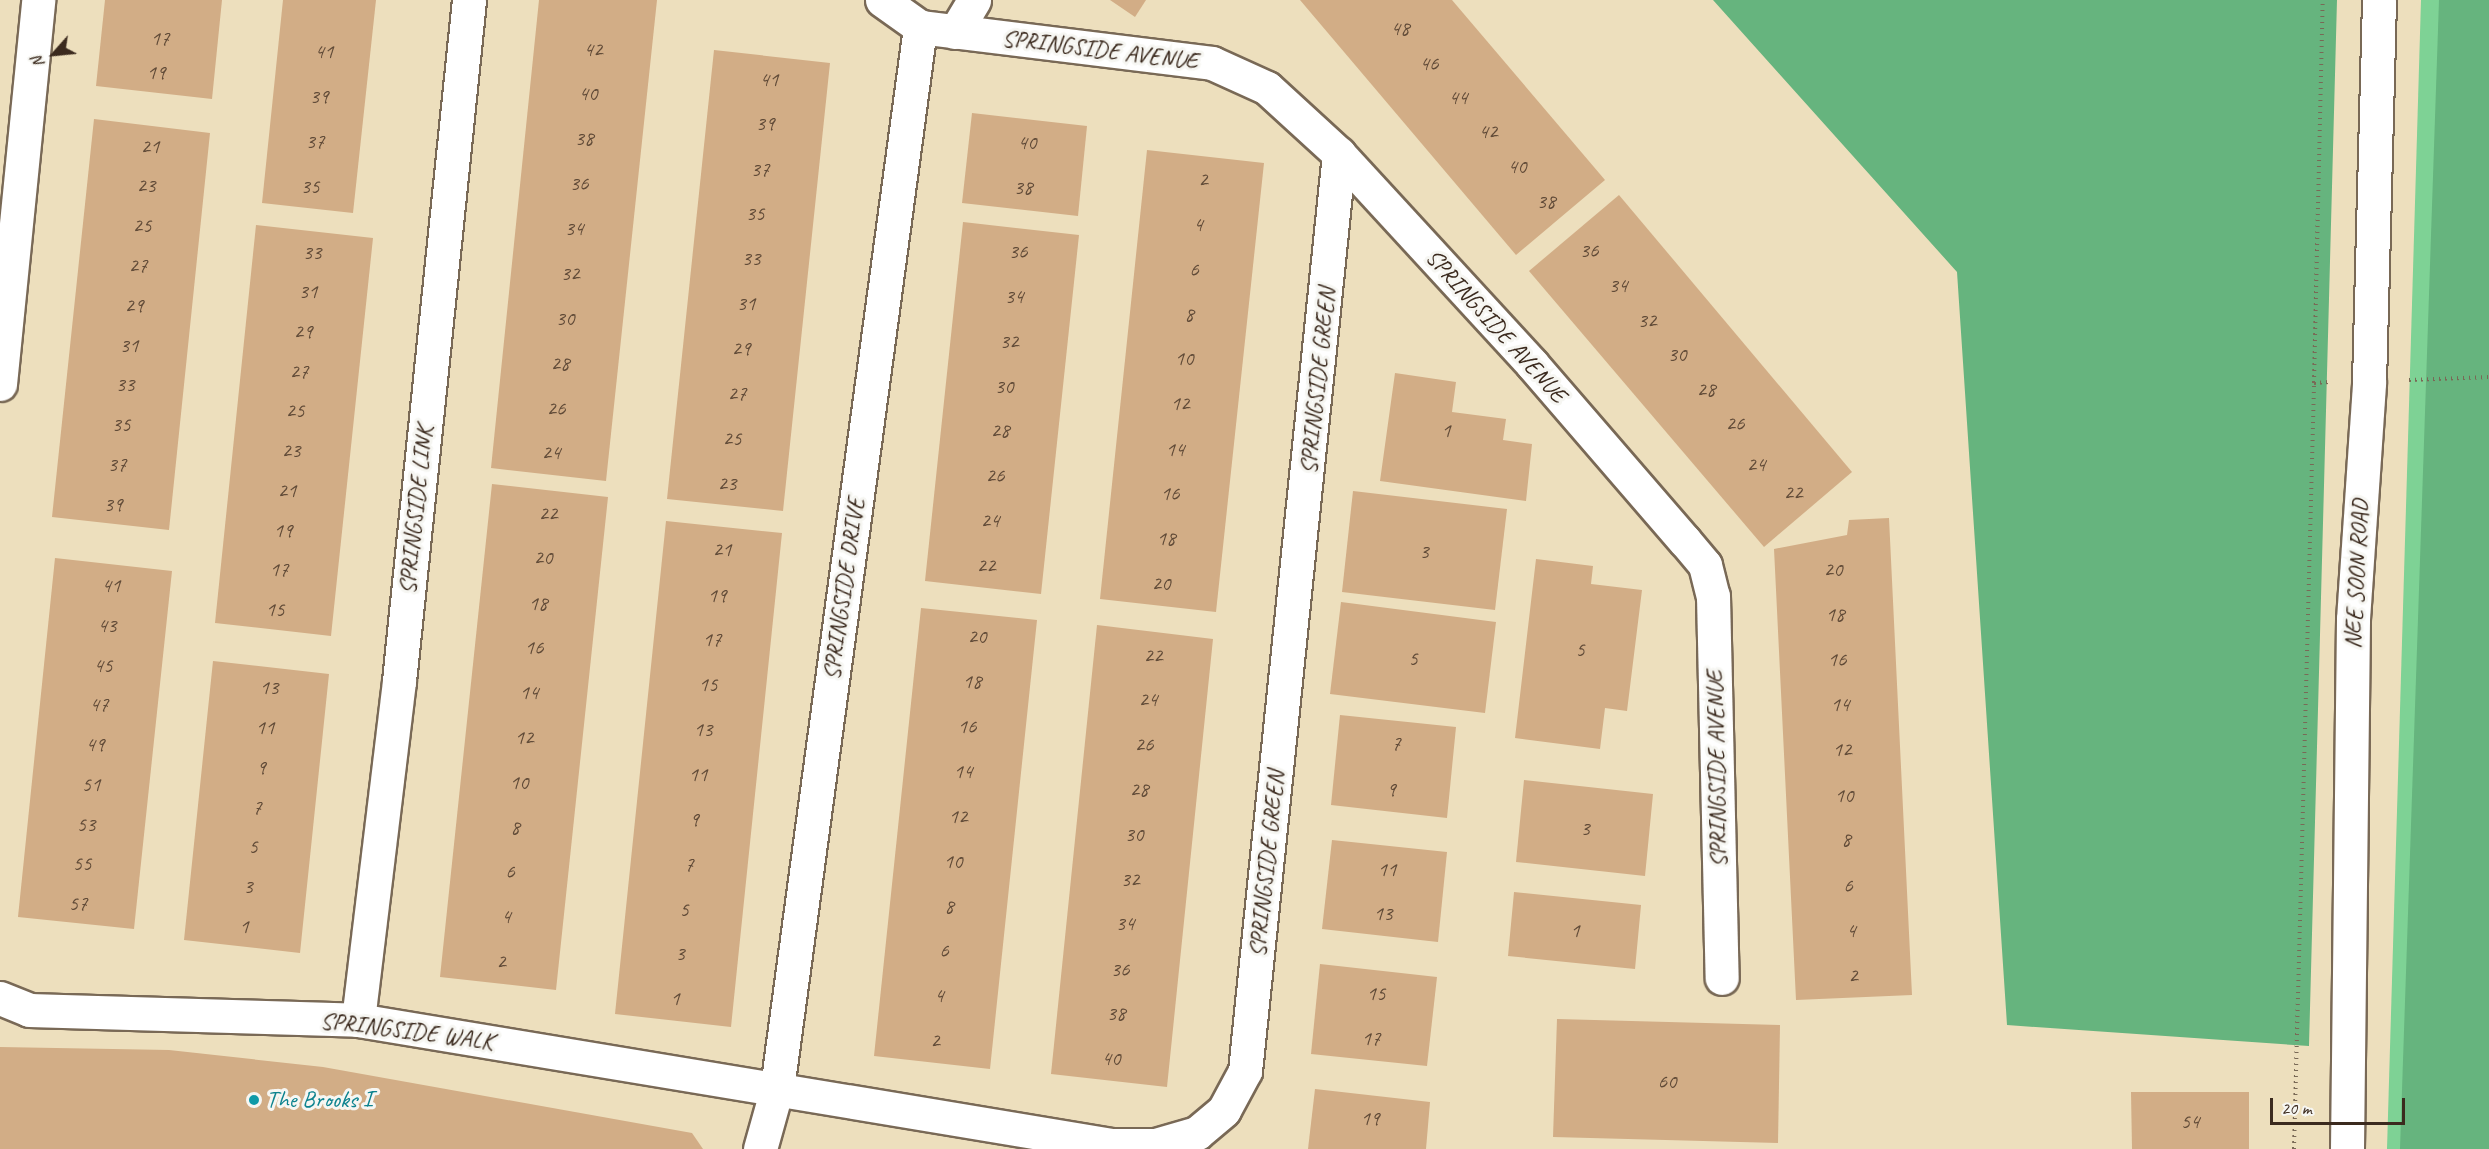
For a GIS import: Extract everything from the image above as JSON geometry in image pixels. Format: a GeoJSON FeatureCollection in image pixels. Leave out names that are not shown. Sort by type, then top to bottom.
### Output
{"type":"FeatureCollection","features":[{"type":"Feature","properties":{"kind":"street"},"geometry":{"type":"LineString","coordinates":[[0,384],[38,0]]}},
{"type":"Feature","properties":{"kind":"street","name":"SPRINGSIDE LINK"},"geometry":{"type":"LineString","coordinates":[[358,1020],[399,681],[469,0]]}},
{"type":"Feature","properties":{"kind":"street","name":"SPRINGSIDE AVENUE"},"geometry":{"type":"LineString","coordinates":[[882,0],[920,27],[1212,63],[1267,88],[1339,154],[1532,364],[1705,565],[1713,596],[1722,978]]}},
{"type":"Feature","properties":{"kind":"street"},"geometry":{"type":"LineString","coordinates":[[955,32],[974,0]]}},
{"type":"Feature","properties":{"kind":"street","name":"NEE SOON ROAD"},"geometry":{"type":"LineString","coordinates":[[2347,1149],[2353,619],[2369,382],[2379,0]]}},
{"type":"Feature","properties":{"kind":"street","name":"SPRINGSIDE DRIVE"},"geometry":{"type":"LineString","coordinates":[[760,1149],[777,1088],[920,27]]}},
{"type":"Feature","properties":{"kind":"street","name":"SPRINGSIDE GREEN"},"geometry":{"type":"LineString","coordinates":[[777,1088],[1112,1145],[1155,1145],[1197,1133],[1224,1110],[1245,1071],[1339,154]]}},
{"type":"Feature","properties":{"kind":"street","name":"SPRINGSIDE WALK"},"geometry":{"type":"LineString","coordinates":[[0,998],[29,1010],[358,1020],[777,1088]]}},
{"type":"Feature","properties":{"kind":"path"},"geometry":{"type":"LineString","coordinates":[[2294,1149],[2323,0]]}},
{"type":"Feature","properties":{"kind":"path"},"geometry":{"type":"LineString","coordinates":[[2314,383],[2489,377]]}},
{"type":"Feature","properties":{"kind":"green space"},"geometry":{"type":"Polygon","coordinates":[[[1713,0],[2337,0],[2309,1046],[2007,1025],[1957,272],[1713,0]]]}},
{"type":"Feature","properties":{"kind":"green space"},"geometry":{"type":"Polygon","coordinates":[[[2421,0],[2489,0],[2489,1149],[2387,1149],[2421,0]]]}},
{"type":"Feature","properties":{"kind":"green space"},"geometry":{"type":"Polygon","coordinates":[[[2439,0],[2489,0],[2489,1149],[2400,1149],[2439,0]]]}},
{"type":"Feature","properties":{"kind":"building"},"geometry":{"type":"Polygon","coordinates":[[[105,0],[222,0],[212,99],[96,86],[105,0]]]}},
{"type":"Feature","properties":{"kind":"building"},"geometry":{"type":"Polygon","coordinates":[[[283,0],[376,0],[353,213],[262,203],[283,0]]]}},
{"type":"Feature","properties":{"kind":"building"},"geometry":{"type":"Polygon","coordinates":[[[539,0],[657,0],[606,481],[491,468],[539,0]]]}},
{"type":"Feature","properties":{"kind":"building"},"geometry":{"type":"Polygon","coordinates":[[[1110,0],[1146,0],[1135,17],[1110,0]]]}},
{"type":"Feature","properties":{"kind":"building"},"geometry":{"type":"Polygon","coordinates":[[[1300,0],[1452,0],[1605,180],[1516,255],[1300,0]]]}},
{"type":"Feature","properties":{"kind":"building"},"geometry":{"type":"Polygon","coordinates":[[[714,50],[830,63],[783,511],[667,499],[714,50]]]}},
{"type":"Feature","properties":{"kind":"building"},"geometry":{"type":"Polygon","coordinates":[[[972,113],[1087,126],[1078,216],[962,203],[972,113]]]}},
{"type":"Feature","properties":{"kind":"building"},"geometry":{"type":"Polygon","coordinates":[[[94,119],[210,133],[169,530],[52,517],[94,119]]]}},
{"type":"Feature","properties":{"kind":"building"},"geometry":{"type":"Polygon","coordinates":[[[1147,150],[1264,163],[1216,612],[1100,599],[1147,150]]]}},
{"type":"Feature","properties":{"kind":"building"},"geometry":{"type":"Polygon","coordinates":[[[1619,195],[1852,472],[1764,547],[1529,271],[1619,195]]]}},
{"type":"Feature","properties":{"kind":"building"},"geometry":{"type":"Polygon","coordinates":[[[963,222],[1079,235],[1041,594],[925,581],[963,222]]]}},
{"type":"Feature","properties":{"kind":"building"},"geometry":{"type":"Polygon","coordinates":[[[256,225],[373,238],[331,636],[215,623],[256,225]]]}},
{"type":"Feature","properties":{"kind":"building"},"geometry":{"type":"Polygon","coordinates":[[[1395,373],[1456,382],[1452,412],[1506,419],[1503,440],[1532,444],[1526,501],[1380,481],[1395,373]]]}},
{"type":"Feature","properties":{"kind":"building"},"geometry":{"type":"Polygon","coordinates":[[[492,484],[608,497],[556,990],[440,977],[492,484]]]}},
{"type":"Feature","properties":{"kind":"building"},"geometry":{"type":"Polygon","coordinates":[[[1353,491],[1507,509],[1495,610],[1342,592],[1353,491]]]}},
{"type":"Feature","properties":{"kind":"building"},"geometry":{"type":"Polygon","coordinates":[[[1889,518],[1912,995],[1796,1000],[1774,549],[1847,535],[1849,520],[1889,518]]]}},
{"type":"Feature","properties":{"kind":"building"},"geometry":{"type":"Polygon","coordinates":[[[666,521],[782,533],[731,1027],[615,1014],[666,521]]]}},
{"type":"Feature","properties":{"kind":"building"},"geometry":{"type":"Polygon","coordinates":[[[55,558],[172,571],[134,929],[18,917],[55,558]]]}},
{"type":"Feature","properties":{"kind":"building"},"geometry":{"type":"Polygon","coordinates":[[[1536,559],[1593,566],[1591,584],[1642,590],[1627,711],[1605,708],[1600,749],[1515,738],[1536,559]]]}},
{"type":"Feature","properties":{"kind":"building"},"geometry":{"type":"Polygon","coordinates":[[[1341,602],[1496,622],[1485,713],[1330,694],[1341,602]]]}},
{"type":"Feature","properties":{"kind":"building"},"geometry":{"type":"Polygon","coordinates":[[[921,608],[1037,620],[990,1069],[874,1056],[921,608]]]}},
{"type":"Feature","properties":{"kind":"building"},"geometry":{"type":"Polygon","coordinates":[[[1097,625],[1213,639],[1167,1087],[1051,1074],[1097,625]]]}},
{"type":"Feature","properties":{"kind":"building"},"geometry":{"type":"Polygon","coordinates":[[[213,661],[329,674],[300,953],[184,940],[213,661]]]}},
{"type":"Feature","properties":{"kind":"building"},"geometry":{"type":"Polygon","coordinates":[[[1340,715],[1456,727],[1447,818],[1331,805],[1340,715]]]}},
{"type":"Feature","properties":{"kind":"building"},"geometry":{"type":"Polygon","coordinates":[[[1524,780],[1653,794],[1645,876],[1516,862],[1524,780]]]}},
{"type":"Feature","properties":{"kind":"building"},"geometry":{"type":"Polygon","coordinates":[[[1332,840],[1447,852],[1438,942],[1322,929],[1332,840]]]}},
{"type":"Feature","properties":{"kind":"building"},"geometry":{"type":"Polygon","coordinates":[[[1514,892],[1641,905],[1635,969],[1508,956],[1514,892]]]}},
{"type":"Feature","properties":{"kind":"building"},"geometry":{"type":"Polygon","coordinates":[[[1320,964],[1437,977],[1427,1066],[1311,1054],[1320,964]]]}},
{"type":"Feature","properties":{"kind":"building"},"geometry":{"type":"Polygon","coordinates":[[[1557,1019],[1780,1025],[1778,1143],[1553,1137],[1557,1019]]]}},
{"type":"Feature","properties":{"kind":"building","name":"The Brooks I"},"geometry":{"type":"Polygon","coordinates":[[[0,1047],[169,1050],[323,1067],[692,1133],[703,1149],[0,1149],[0,1047]]]}},
{"type":"Feature","properties":{"kind":"building"},"geometry":{"type":"Polygon","coordinates":[[[1315,1089],[1430,1102],[1426,1149],[1308,1149],[1315,1089]]]}},
{"type":"Feature","properties":{"kind":"building"},"geometry":{"type":"Polygon","coordinates":[[[2131,1092],[2249,1092],[2249,1149],[2132,1149],[2131,1092]]]}},
{"type":"Feature","properties":{"kind":"place","name":"The Brooks I"},"geometry":{"type":"Point","coordinates":[254,1100]}}]}
